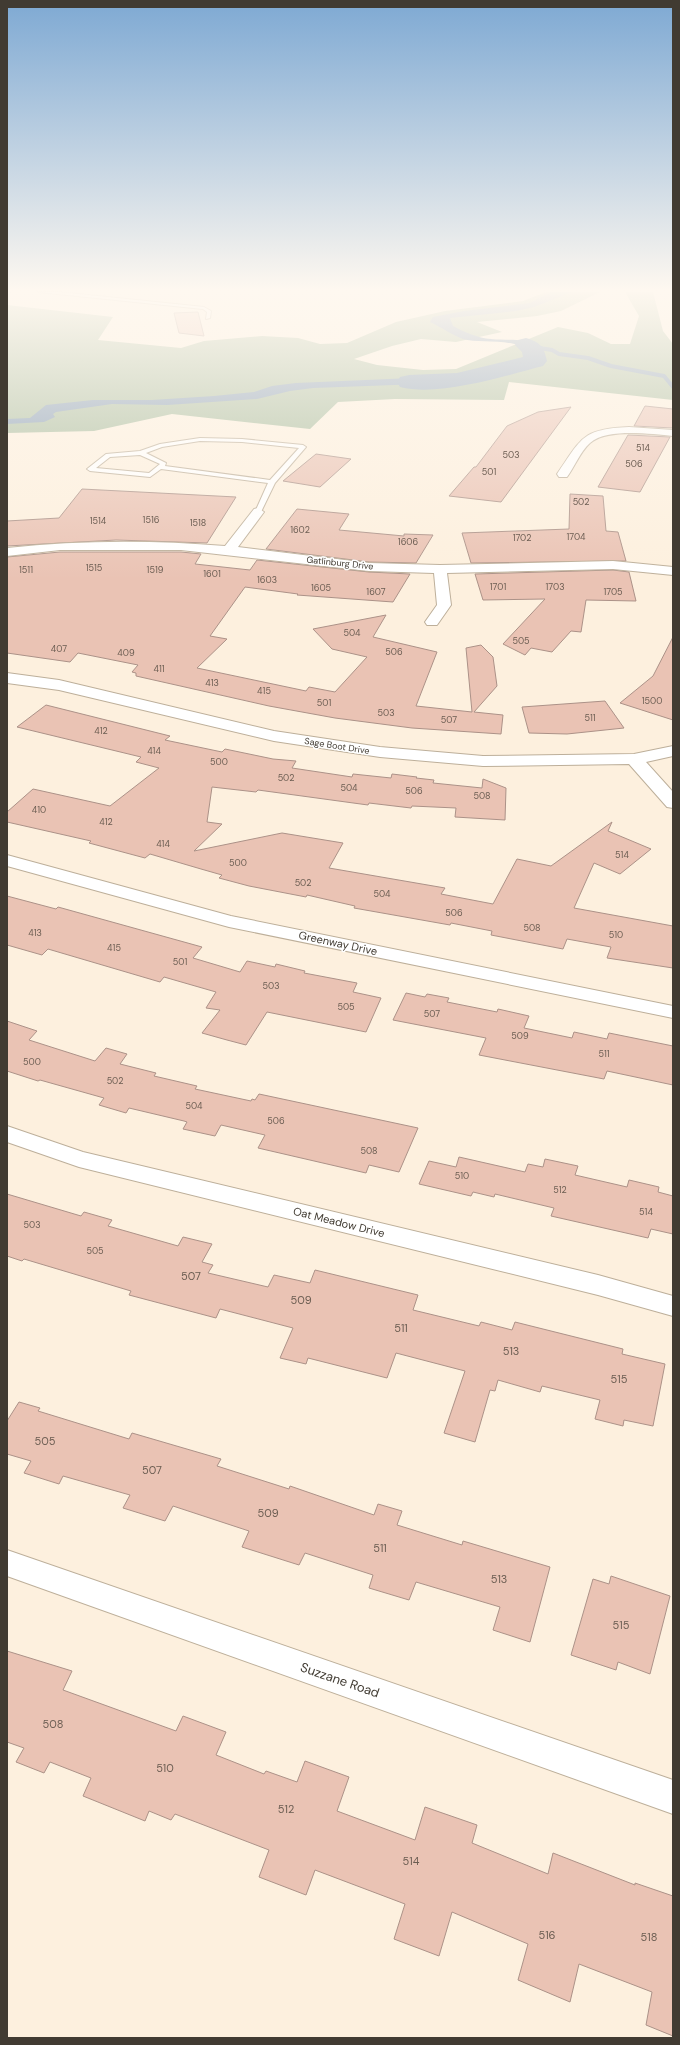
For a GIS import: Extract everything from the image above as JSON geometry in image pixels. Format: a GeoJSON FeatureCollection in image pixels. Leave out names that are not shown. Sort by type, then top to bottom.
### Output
{"type":"FeatureCollection","features":[{"type":"Feature","properties":{"kind":"street"},"geometry":{"type":"LineString","coordinates":[[563,474],[588,438],[598,434],[629,430],[673,433]]}},
{"type":"Feature","properties":{"kind":"street"},"geometry":{"type":"LineString","coordinates":[[229,550],[258,512]]}},
{"type":"Feature","properties":{"kind":"street","name":"Gatlinburg Drive"},"geometry":{"type":"LineString","coordinates":[[7,552],[60,546],[181,546],[229,550],[369,567],[440,569],[613,565],[673,571]]}},
{"type":"Feature","properties":{"kind":"street"},"geometry":{"type":"LineString","coordinates":[[432,622],[444,605],[440,569]]}},
{"type":"Feature","properties":{"kind":"street","name":"Sage Boot Drive"},"geometry":{"type":"LineString","coordinates":[[7,678],[59,685],[274,736],[380,752],[483,761],[634,759],[660,755],[673,751]]}},
{"type":"Feature","properties":{"kind":"street"},"geometry":{"type":"LineString","coordinates":[[634,759],[673,803]]}},
{"type":"Feature","properties":{"kind":"street","name":"Greenway Drive"},"geometry":{"type":"LineString","coordinates":[[7,860],[229,921],[673,1012]]}},
{"type":"Feature","properties":{"kind":"street","name":"Oat Meadow Drive"},"geometry":{"type":"LineString","coordinates":[[7,1134],[79,1159],[598,1285],[673,1306]]}},
{"type":"Feature","properties":{"kind":"street","name":"Suzzane Road"},"geometry":{"type":"LineString","coordinates":[[7,1563],[673,1797]]}},
{"type":"Feature","properties":{"kind":"lane"},"geometry":{"type":"LineString","coordinates":[[141,453],[164,464],[150,475],[90,469],[108,455],[141,453],[153,447],[203,440],[229,440],[303,447],[272,482],[258,512]]}},
{"type":"Feature","properties":{"kind":"lane"},"geometry":{"type":"LineString","coordinates":[[160,467],[272,482]]}},
{"type":"Feature","properties":{"kind":"green space"},"geometry":{"type":"Polygon","coordinates":[[[7,387],[507,387],[504,400],[395,399],[338,402],[310,429],[172,414],[94,431],[7,433],[7,387]]]}},
{"type":"Feature","properties":{"kind":"green space"},"geometry":{"type":"Polygon","coordinates":[[[559,387],[673,387],[673,400],[559,387]]]}},
{"type":"Feature","properties":{"kind":"water"},"geometry":{"type":"Polygon","coordinates":[[[268,387],[328,387],[290,391],[257,399],[167,405],[112,404],[56,412],[53,414],[55,417],[44,422],[7,424],[7,419],[30,418],[46,405],[93,400],[152,400],[254,392],[268,387]]]}},
{"type":"Feature","properties":{"kind":"building"},"geometry":{"type":"Polygon","coordinates":[[[645,406],[673,409],[673,428],[634,426],[645,406]]]}},
{"type":"Feature","properties":{"kind":"building"},"geometry":{"type":"Polygon","coordinates":[[[571,407],[501,502],[449,496],[474,467],[476,467],[507,426],[538,412],[571,407]]]}},
{"type":"Feature","properties":{"kind":"building"},"geometry":{"type":"Polygon","coordinates":[[[628,435],[670,437],[640,492],[598,487],[628,435]]]}},
{"type":"Feature","properties":{"kind":"building"},"geometry":{"type":"Polygon","coordinates":[[[316,454],[351,459],[320,487],[283,481],[316,454]]]}},
{"type":"Feature","properties":{"kind":"building"},"geometry":{"type":"Polygon","coordinates":[[[82,489],[236,497],[207,543],[116,540],[7,546],[7,521],[59,518],[82,489]]]}},
{"type":"Feature","properties":{"kind":"building"},"geometry":{"type":"Polygon","coordinates":[[[570,494],[603,496],[606,531],[618,532],[626,561],[471,563],[462,533],[569,529],[570,494]]]}},
{"type":"Feature","properties":{"kind":"building"},"geometry":{"type":"Polygon","coordinates":[[[297,509],[349,514],[339,530],[404,536],[404,534],[433,535],[416,563],[369,562],[266,549],[297,509]]]}},
{"type":"Feature","properties":{"kind":"building"},"geometry":{"type":"Polygon","coordinates":[[[60,552],[181,552],[201,554],[195,564],[250,570],[257,560],[369,572],[410,574],[393,602],[297,595],[298,594],[245,587],[210,636],[227,639],[197,668],[306,691],[309,687],[335,692],[367,657],[332,649],[313,629],[386,615],[373,637],[437,652],[416,706],[472,712],[466,648],[481,645],[493,657],[497,686],[474,712],[503,715],[501,734],[412,728],[335,718],[269,706],[136,676],[136,673],[132,672],[138,665],[78,653],[70,662],[7,653],[7,557],[60,552]]]}},
{"type":"Feature","properties":{"kind":"building"},"geometry":{"type":"Polygon","coordinates":[[[613,570],[629,572],[636,601],[586,600],[581,632],[571,631],[552,652],[531,648],[525,655],[503,644],[545,599],[483,600],[475,574],[613,570]]]}},
{"type":"Feature","properties":{"kind":"building"},"geometry":{"type":"Polygon","coordinates":[[[673,637],[673,720],[620,703],[653,676],[673,637]]]}},
{"type":"Feature","properties":{"kind":"building"},"geometry":{"type":"Polygon","coordinates":[[[605,701],[624,728],[567,734],[529,733],[522,707],[605,701]]]}},
{"type":"Feature","properties":{"kind":"building"},"geometry":{"type":"Polygon","coordinates":[[[46,705],[170,736],[165,740],[222,752],[225,749],[273,759],[296,761],[292,768],[352,777],[353,774],[391,778],[392,774],[434,780],[433,783],[482,788],[483,779],[506,788],[505,820],[455,817],[456,808],[412,806],[411,808],[369,803],[368,805],[258,790],[256,792],[212,787],[207,822],[222,824],[194,851],[282,833],[343,843],[329,868],[445,888],[441,894],[493,904],[517,859],[551,866],[612,822],[608,831],[651,849],[620,874],[594,863],[574,908],[673,926],[673,968],[607,958],[611,947],[567,939],[563,949],[491,935],[492,931],[354,908],[355,906],[307,895],[306,897],[249,886],[219,878],[222,875],[150,854],[145,858],[89,843],[91,841],[7,822],[7,812],[33,789],[110,806],[159,768],[136,762],[141,757],[17,727],[46,705]]]}},
{"type":"Feature","properties":{"kind":"building"},"geometry":{"type":"Polygon","coordinates":[[[7,896],[56,909],[58,907],[202,947],[193,958],[240,972],[247,961],[275,967],[276,964],[305,971],[304,973],[357,983],[353,992],[381,998],[366,1032],[267,1012],[246,1045],[227,1040],[202,1033],[220,1010],[206,1008],[216,992],[164,977],[160,982],[48,949],[42,955],[7,945],[7,896]]]}},
{"type":"Feature","properties":{"kind":"building"},"geometry":{"type":"Polygon","coordinates":[[[406,993],[425,997],[427,994],[449,998],[447,1002],[497,1012],[498,1009],[529,1016],[524,1028],[572,1038],[574,1032],[607,1039],[609,1033],[673,1046],[673,1085],[607,1071],[604,1079],[479,1055],[486,1038],[393,1020],[406,993]]]}},
{"type":"Feature","properties":{"kind":"building"},"geometry":{"type":"Polygon","coordinates":[[[7,1021],[37,1031],[29,1040],[95,1061],[106,1048],[127,1054],[120,1064],[156,1073],[154,1076],[197,1086],[195,1089],[251,1101],[252,1099],[255,1100],[259,1094],[418,1128],[399,1172],[369,1165],[366,1173],[258,1148],[265,1135],[221,1125],[215,1136],[183,1129],[187,1122],[129,1108],[126,1113],[99,1105],[104,1098],[40,1080],[38,1081],[7,1071],[7,1021]]]}},
{"type":"Feature","properties":{"kind":"building"},"geometry":{"type":"Polygon","coordinates":[[[459,1157],[525,1172],[528,1164],[543,1167],[545,1159],[578,1166],[575,1175],[627,1187],[629,1180],[659,1187],[658,1192],[673,1196],[673,1234],[651,1229],[648,1238],[551,1216],[554,1208],[495,1194],[494,1197],[473,1192],[471,1196],[419,1184],[429,1161],[456,1167],[459,1157]]]}},
{"type":"Feature","properties":{"kind":"building"},"geometry":{"type":"Polygon","coordinates":[[[7,1194],[81,1216],[84,1212],[112,1220],[108,1226],[178,1246],[183,1237],[212,1244],[202,1262],[213,1265],[208,1273],[268,1287],[274,1275],[310,1283],[315,1270],[418,1295],[413,1310],[479,1326],[481,1322],[512,1330],[515,1322],[623,1349],[622,1354],[665,1364],[653,1426],[624,1420],[623,1426],[595,1419],[600,1400],[542,1386],[540,1392],[498,1380],[495,1391],[490,1390],[475,1442],[444,1433],[465,1371],[396,1353],[387,1378],[308,1358],[306,1364],[280,1358],[293,1328],[220,1309],[216,1318],[129,1295],[131,1291],[24,1259],[22,1261],[7,1256],[7,1194]]]}},
{"type":"Feature","properties":{"kind":"building"},"geometry":{"type":"Polygon","coordinates":[[[19,1402],[40,1408],[38,1411],[129,1439],[132,1433],[221,1459],[217,1466],[289,1489],[290,1486],[374,1515],[378,1504],[402,1511],[397,1525],[462,1545],[463,1541],[550,1567],[530,1642],[493,1630],[500,1607],[416,1582],[409,1600],[369,1588],[373,1575],[305,1553],[299,1565],[242,1547],[249,1531],[173,1506],[165,1521],[123,1508],[130,1495],[63,1476],[59,1484],[24,1473],[31,1461],[7,1454],[7,1421],[19,1402]]]}},
{"type":"Feature","properties":{"kind":"building"},"geometry":{"type":"Polygon","coordinates":[[[611,1576],[670,1596],[650,1674],[618,1662],[616,1670],[571,1655],[593,1579],[609,1584],[611,1576]]]}},
{"type":"Feature","properties":{"kind":"building"},"geometry":{"type":"Polygon","coordinates":[[[7,1651],[72,1671],[63,1690],[176,1731],[183,1716],[226,1732],[216,1755],[264,1774],[266,1771],[297,1782],[305,1761],[349,1777],[337,1811],[415,1840],[425,1807],[477,1825],[472,1843],[548,1874],[553,1853],[635,1885],[635,1883],[673,1896],[673,2036],[646,2025],[652,1992],[579,1964],[570,2002],[518,1980],[528,1944],[452,1912],[439,1956],[394,1939],[405,1904],[315,1870],[306,1895],[259,1877],[269,1850],[175,1814],[171,1820],[149,1811],[145,1821],[83,1796],[91,1778],[50,1762],[44,1773],[16,1762],[24,1748],[7,1742],[7,1651]]]}}]}
